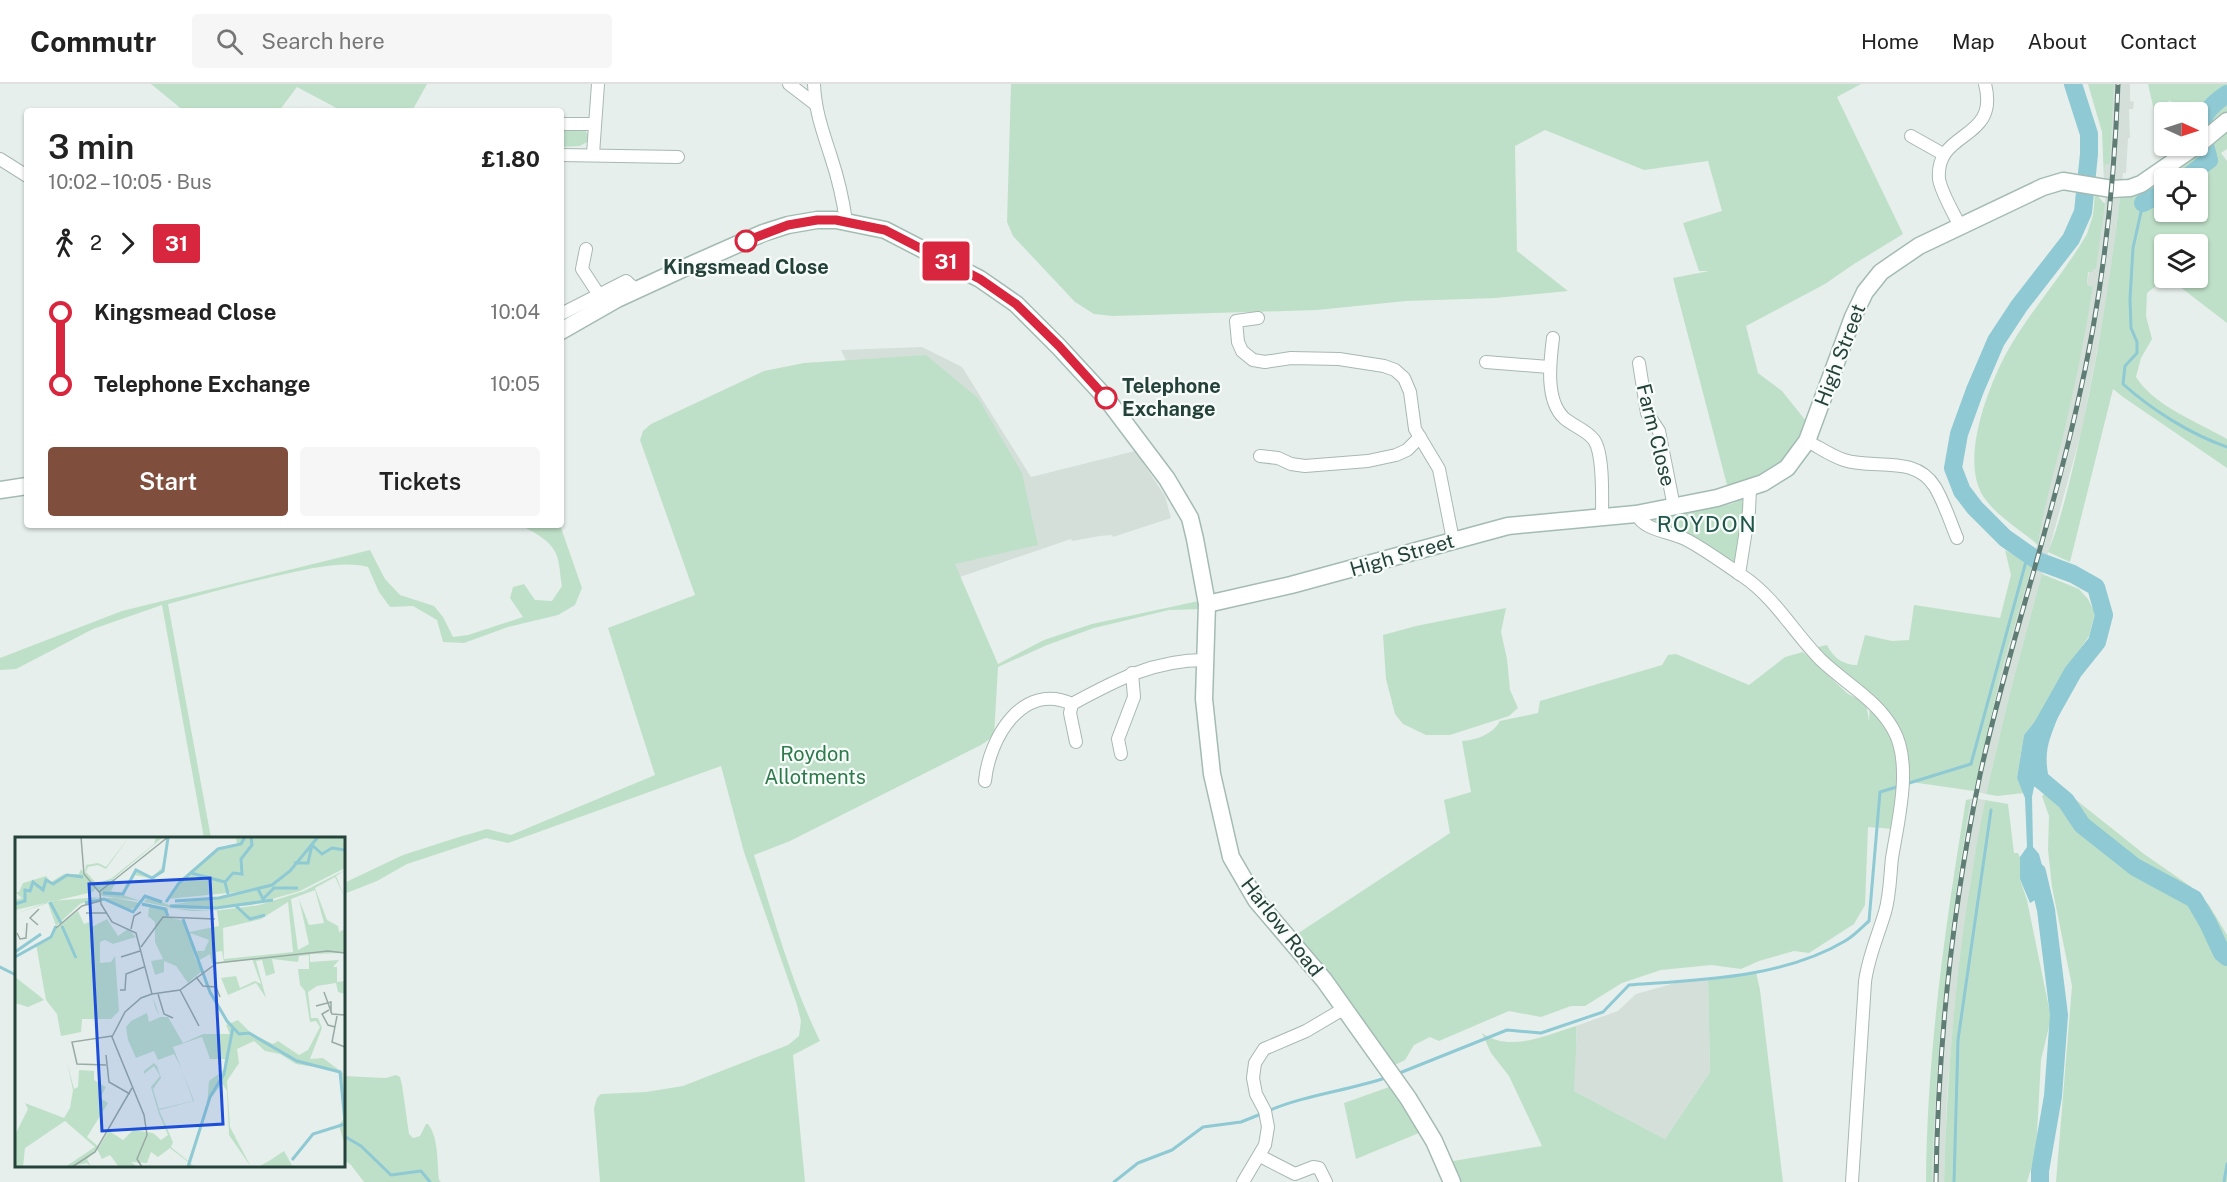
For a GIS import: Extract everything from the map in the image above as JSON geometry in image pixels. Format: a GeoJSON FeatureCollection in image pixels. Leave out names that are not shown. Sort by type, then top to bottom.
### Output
{"type":"FeatureCollection","features":[{"type":"Feature","properties":{"kind":"main road","name":"High Street"},"geometry":{"type":"LineString","coordinates":[[2208,136],[2227,122]]}},
{"type":"Feature","properties":{"kind":"main road","name":"High Street"},"geometry":{"type":"LineString","coordinates":[[1207,604],[1292,585],[1497,528],[1530,522],[1636,514],[1750,489],[1780,474],[1795,459],[1807,441],[1853,317],[1865,292],[1881,272],[1919,246],[2043,187],[2063,181],[2124,189],[2141,184],[2181,156]]}},
{"type":"Feature","properties":{"kind":"main road","name":"Harlow Road"},"geometry":{"type":"LineString","coordinates":[[564,329],[636,290],[763,233],[788,225],[817,220],[846,222],[885,230],[980,279],[1016,304],[1059,346],[1106,398],[1167,479],[1190,518],[1196,539],[1207,604],[1204,699],[1212,774],[1231,857],[1256,900],[1324,980],[1421,1118],[1442,1156],[1452,1182]]}},
{"type":"Feature","properties":{"kind":"main road"},"geometry":{"type":"LineString","coordinates":[[0,490],[24,486]]}},
{"type":"Feature","properties":{"kind":"street"},"geometry":{"type":"LineString","coordinates":[[593,154],[598,84]]}},
{"type":"Feature","properties":{"kind":"street"},"geometry":{"type":"LineString","coordinates":[[789,84],[814,104]]}},
{"type":"Feature","properties":{"kind":"street"},"geometry":{"type":"LineString","coordinates":[[814,84],[814,104],[840,187],[846,222]]}},
{"type":"Feature","properties":{"kind":"street"},"geometry":{"type":"LineString","coordinates":[[1960,226],[1939,182],[1943,154],[1983,120],[1989,97],[1986,84]]}},
{"type":"Feature","properties":{"kind":"street"},"geometry":{"type":"LineString","coordinates":[[564,124],[594,124]]}},
{"type":"Feature","properties":{"kind":"street"},"geometry":{"type":"LineString","coordinates":[[1911,136],[1943,154]]}},
{"type":"Feature","properties":{"kind":"street"},"geometry":{"type":"LineString","coordinates":[[564,155],[678,157]]}},
{"type":"Feature","properties":{"kind":"street"},"geometry":{"type":"LineString","coordinates":[[0,159],[24,174]]}},
{"type":"Feature","properties":{"kind":"street"},"geometry":{"type":"LineString","coordinates":[[585,249],[582,269],[599,295]]}},
{"type":"Feature","properties":{"kind":"street"},"geometry":{"type":"LineString","coordinates":[[564,312],[626,281],[636,290]]}},
{"type":"Feature","properties":{"kind":"street"},"geometry":{"type":"LineString","coordinates":[[1258,318],[1236,321],[1238,342],[1242,351],[1253,360],[1265,362],[1291,358],[1339,359],[1384,366],[1395,370],[1404,378],[1410,392],[1415,429],[1439,469],[1453,540]]}},
{"type":"Feature","properties":{"kind":"street"},"geometry":{"type":"LineString","coordinates":[[1553,338],[1549,367],[1551,389],[1562,416],[1595,441],[1602,483],[1602,517]]}},
{"type":"Feature","properties":{"kind":"street"},"geometry":{"type":"LineString","coordinates":[[1486,362],[1549,367]]}},
{"type":"Feature","properties":{"kind":"street","name":"Farm Close"},"geometry":{"type":"LineString","coordinates":[[1639,363],[1647,413],[1659,431],[1674,507]]}},
{"type":"Feature","properties":{"kind":"street"},"geometry":{"type":"LineString","coordinates":[[1260,456],[1278,458],[1291,464],[1305,466],[1368,462],[1407,450],[1419,437]]}},
{"type":"Feature","properties":{"kind":"street"},"geometry":{"type":"LineString","coordinates":[[1807,441],[1844,460],[1898,465],[1913,468],[1923,474],[1934,486],[1957,538]]}},
{"type":"Feature","properties":{"kind":"street"},"geometry":{"type":"LineString","coordinates":[[1739,574],[1750,489]]}},
{"type":"Feature","properties":{"kind":"street"},"geometry":{"type":"LineString","coordinates":[[1636,514],[1644,525],[1686,540],[1756,585],[1804,643],[1833,672],[1870,700],[1893,728],[1900,742],[1902,787],[1886,911],[1868,961],[1865,982],[1852,1182]]}},
{"type":"Feature","properties":{"kind":"street"},"geometry":{"type":"LineString","coordinates":[[1076,742],[1070,712],[1072,704],[1132,673],[1175,662],[1205,660]]}},
{"type":"Feature","properties":{"kind":"street"},"geometry":{"type":"LineString","coordinates":[[1121,754],[1118,739],[1134,698],[1132,673]]}},
{"type":"Feature","properties":{"kind":"street"},"geometry":{"type":"LineString","coordinates":[[985,782],[987,765],[1000,731],[1025,706],[1038,700],[1055,699],[1072,704]]}},
{"type":"Feature","properties":{"kind":"street"},"geometry":{"type":"LineString","coordinates":[[1243,1182],[1265,1145],[1268,1127],[1265,1111],[1256,1094],[1253,1078],[1255,1063],[1264,1049],[1306,1031],[1335,1016],[1345,1008]]}},
{"type":"Feature","properties":{"kind":"street"},"geometry":{"type":"LineString","coordinates":[[1260,1156],[1295,1174],[1313,1167],[1319,1168],[1326,1182]]}},
{"type":"Feature","properties":{"kind":"shaded area"},"geometry":{"type":"Polygon","coordinates":[[[2114,84],[2130,84],[2130,101],[2134,102],[2133,109],[2129,109],[2130,138],[2128,138],[2126,173],[2123,173],[2122,182],[2104,180],[2105,163],[2109,164],[2114,84]]]}},
{"type":"Feature","properties":{"kind":"shaded area"},"geometry":{"type":"Polygon","coordinates":[[[2106,195],[2120,197],[2109,288],[2082,429],[2010,692],[1986,794],[1974,791],[2003,665],[2039,538],[2041,521],[2069,409],[2093,286],[2087,285],[2089,271],[2092,272],[2106,195]]]}},
{"type":"Feature","properties":{"kind":"shaded area"},"geometry":{"type":"Polygon","coordinates":[[[922,347],[962,367],[1031,477],[1135,451],[1165,496],[1171,518],[1113,537],[1112,535],[1100,536],[1072,541],[1071,539],[954,579],[918,512],[841,350],[922,347]]]}},
{"type":"Feature","properties":{"kind":"shaded area"},"geometry":{"type":"Polygon","coordinates":[[[1971,799],[1985,800],[1970,884],[1955,1004],[1947,1094],[1944,1182],[1932,1182],[1935,1090],[1942,996],[1961,860],[1971,799]]]}},
{"type":"Feature","properties":{"kind":"shaded area"},"geometry":{"type":"Polygon","coordinates":[[[1708,979],[1710,1072],[1665,1139],[1574,1091],[1576,1026],[1618,1011],[1636,994],[1675,983],[1708,979]]]}},
{"type":"Feature","properties":{"kind":"green space"},"geometry":{"type":"Polygon","coordinates":[[[151,84],[427,84],[414,108],[336,108],[297,87],[281,108],[180,108],[151,84]]]}},
{"type":"Feature","properties":{"kind":"green space"},"geometry":{"type":"Polygon","coordinates":[[[1011,84],[1861,84],[1837,97],[1903,234],[1825,284],[1746,326],[1758,373],[1782,391],[1806,421],[1795,449],[1780,465],[1754,478],[1727,485],[1673,278],[1709,271],[1699,271],[1683,223],[1722,211],[1708,161],[1644,170],[1545,130],[1515,146],[1517,251],[1568,291],[1496,298],[1406,301],[1317,310],[1113,316],[1094,314],[1075,302],[1013,236],[1007,222],[1011,84]]]}},
{"type":"Feature","properties":{"kind":"green space"},"geometry":{"type":"Polygon","coordinates":[[[2088,84],[2114,84],[2110,164],[2105,164],[2104,180],[2102,132],[2088,84]]]}},
{"type":"Feature","properties":{"kind":"green space"},"geometry":{"type":"Polygon","coordinates":[[[2148,84],[2227,84],[2227,118],[2208,134],[2208,102],[2171,102],[2170,100],[2154,102],[2154,111],[2148,84]]]}},
{"type":"Feature","properties":{"kind":"green space"},"geometry":{"type":"Polygon","coordinates":[[[564,124],[583,127],[588,135],[587,142],[580,146],[564,147],[564,124]]]}},
{"type":"Feature","properties":{"kind":"green space"},"geometry":{"type":"Polygon","coordinates":[[[2227,132],[2227,149],[2221,153],[2227,161],[2227,323],[2182,288],[2208,288],[2208,234],[2154,234],[2154,288],[2147,293],[2146,316],[2152,339],[2141,358],[2136,377],[2154,397],[2165,405],[2227,439],[2227,468],[2113,389],[2070,562],[2048,552],[2068,489],[2090,388],[2107,293],[2120,197],[2132,197],[2154,188],[2154,222],[2208,222],[2208,168],[2180,168],[2196,156],[2208,156],[2208,147],[2227,132]]]}},
{"type":"Feature","properties":{"kind":"green space"},"geometry":{"type":"Polygon","coordinates":[[[2095,193],[2105,204],[2096,269],[2088,272],[2087,285],[2093,286],[2086,325],[2071,403],[2045,506],[2038,545],[2002,517],[1983,496],[1977,481],[1974,463],[1975,444],[1985,403],[2007,352],[2087,234],[2093,215],[2095,193]]]}},
{"type":"Feature","properties":{"kind":"green space","name":"Roydon Allotments"},"geometry":{"type":"Polygon","coordinates":[[[926,355],[978,398],[1022,473],[1038,545],[955,564],[998,664],[1044,640],[1092,624],[1203,600],[1204,609],[1169,610],[1094,628],[1047,645],[998,667],[994,736],[981,745],[790,841],[754,855],[792,973],[820,1041],[793,1055],[805,1182],[600,1182],[594,1108],[601,1094],[646,1092],[683,1086],[788,1045],[799,1036],[801,1021],[797,1005],[744,852],[721,766],[508,843],[486,838],[407,864],[377,881],[345,894],[345,883],[403,855],[459,837],[487,829],[511,835],[655,775],[608,628],[695,595],[640,440],[643,431],[651,424],[764,371],[804,363],[926,355]]]}},
{"type":"Feature","properties":{"kind":"green space"},"geometry":{"type":"Polygon","coordinates":[[[1745,498],[1735,565],[1650,523],[1650,521],[1731,504],[1745,498]]]}},
{"type":"Feature","properties":{"kind":"green space"},"geometry":{"type":"Polygon","coordinates":[[[526,528],[561,528],[582,588],[575,605],[558,615],[508,627],[464,643],[443,642],[437,620],[413,606],[390,607],[379,592],[368,567],[359,565],[331,565],[303,570],[168,604],[211,837],[204,837],[162,605],[93,629],[16,669],[0,670],[0,658],[122,611],[370,550],[385,579],[400,595],[434,606],[443,617],[453,637],[468,635],[523,617],[510,598],[513,587],[524,584],[535,600],[552,601],[562,586],[555,551],[526,528]]]}},
{"type":"Feature","properties":{"kind":"green space"},"geometry":{"type":"Polygon","coordinates":[[[2005,550],[2032,565],[2003,665],[1974,791],[1897,780],[1894,829],[1868,827],[1865,905],[1854,924],[1809,953],[1794,951],[1741,969],[1711,965],[1661,970],[1622,983],[1585,1006],[1571,1006],[1541,1017],[1509,1011],[1439,1041],[1430,1037],[1414,1045],[1405,1060],[1389,1068],[1294,936],[1450,833],[1444,800],[1471,792],[1462,741],[1484,736],[1500,721],[1538,713],[1540,701],[1662,665],[1668,655],[1676,654],[1749,685],[1785,657],[1803,652],[1848,694],[1866,703],[1869,721],[1870,700],[1809,649],[1827,645],[1839,660],[1857,665],[1865,635],[1892,641],[1909,640],[1914,605],[2000,618],[2011,575],[2005,550]]]}},
{"type":"Feature","properties":{"kind":"green space"},"geometry":{"type":"Polygon","coordinates":[[[2042,574],[2079,589],[2088,599],[2095,613],[2089,636],[2067,668],[2047,706],[2024,735],[2017,778],[2024,793],[1997,796],[1986,794],[2010,692],[2042,574]]]}},
{"type":"Feature","properties":{"kind":"green space"},"geometry":{"type":"Polygon","coordinates":[[[1506,608],[1501,632],[1510,690],[1518,708],[1509,716],[1450,735],[1426,735],[1403,724],[1395,714],[1386,679],[1383,635],[1506,608]]]}},
{"type":"Feature","properties":{"kind":"green space"},"geometry":{"type":"Polygon","coordinates":[[[2056,784],[2144,854],[2190,886],[2209,905],[2227,935],[2227,1182],[2056,1182],[2072,986],[2052,887],[2048,850],[2049,816],[2042,796],[2056,784]]]}},
{"type":"Feature","properties":{"kind":"green space"},"geometry":{"type":"Polygon","coordinates":[[[1971,799],[1944,990],[1936,1086],[1932,1182],[1926,1182],[1930,1086],[1938,990],[1966,800],[1971,799]]]}},
{"type":"Feature","properties":{"kind":"green space"},"geometry":{"type":"Polygon","coordinates":[[[1985,800],[2008,804],[2014,853],[2018,853],[2020,857],[2020,879],[2027,900],[2051,1018],[2041,1060],[2036,1152],[2027,1182],[1944,1182],[1948,1086],[1956,990],[1968,895],[1985,800]]]}},
{"type":"Feature","properties":{"kind":"green space"},"geometry":{"type":"Polygon","coordinates":[[[1756,972],[1783,1182],[1454,1182],[1447,1162],[1542,1146],[1509,1076],[1491,1053],[1482,1033],[1504,1042],[1516,1042],[1576,1026],[1574,1091],[1665,1139],[1710,1072],[1708,979],[1756,972]]]}},
{"type":"Feature","properties":{"kind":"green space"},"geometry":{"type":"Polygon","coordinates":[[[396,1075],[400,1077],[409,1134],[413,1138],[420,1136],[426,1124],[432,1130],[441,1182],[364,1182],[345,1161],[345,1076],[386,1078],[396,1075]]]}},
{"type":"Feature","properties":{"kind":"green space"},"geometry":{"type":"Polygon","coordinates":[[[1392,1086],[1419,1133],[1356,1159],[1344,1103],[1392,1086]]]}},
{"type":"Feature","properties":{"kind":"water"},"geometry":{"type":"Polygon","coordinates":[[[2047,706],[2059,714],[2047,753],[2049,779],[2034,787],[2032,797],[2033,847],[2039,854],[2049,892],[2030,903],[2020,879],[2020,857],[2027,847],[2025,798],[2017,778],[2024,735],[2047,706]]]}},
{"type":"Feature","properties":{"kind":"waterway"},"geometry":{"type":"LineString","coordinates":[[2041,729],[2073,672],[2097,642],[2104,615],[2096,587],[2073,574],[2038,561],[2005,538],[1975,508],[1962,491],[1953,468],[1959,434],[1996,341],[2019,306],[2071,239],[2083,212],[2089,134],[2073,84]]}},
{"type":"Feature","properties":{"kind":"waterway"},"geometry":{"type":"LineString","coordinates":[[2199,168],[2209,160],[2202,130],[2205,116],[2209,109],[2227,94]]}},
{"type":"Feature","properties":{"kind":"waterway"},"geometry":{"type":"LineString","coordinates":[[2143,203],[2154,197]]}},
{"type":"Feature","properties":{"kind":"waterway"},"geometry":{"type":"LineString","coordinates":[[2143,203],[2133,248],[2130,299],[2131,328],[2137,342],[2137,353],[2125,366],[2123,384],[2172,420],[2227,447]]}},
{"type":"Feature","properties":{"kind":"waterway"},"geometry":{"type":"LineString","coordinates":[[1906,784],[1971,764],[2028,554]]}},
{"type":"Feature","properties":{"kind":"waterway"},"geometry":{"type":"LineString","coordinates":[[2029,770],[2066,801],[2082,825],[2135,867],[2194,899],[2222,953],[2227,957]]}},
{"type":"Feature","properties":{"kind":"waterway"},"geometry":{"type":"LineString","coordinates":[[1397,1074],[1507,1030],[1541,1033],[1603,1012],[1629,985],[1712,979],[1768,970],[1795,963],[1845,941],[1869,921],[1880,792],[1900,786]]}},
{"type":"Feature","properties":{"kind":"waterway"},"geometry":{"type":"LineString","coordinates":[[1954,1182],[1958,1040],[1991,810]]}},
{"type":"Feature","properties":{"kind":"waterway"},"geometry":{"type":"LineString","coordinates":[[2037,872],[2046,910],[2059,1015],[2053,1096],[2040,1182]]}},
{"type":"Feature","properties":{"kind":"waterway"},"geometry":{"type":"LineString","coordinates":[[0,967],[15,974]]}},
{"type":"Feature","properties":{"kind":"waterway"},"geometry":{"type":"LineString","coordinates":[[1268,1111],[1296,1101],[1385,1078]]}},
{"type":"Feature","properties":{"kind":"waterway"},"geometry":{"type":"LineString","coordinates":[[1114,1182],[1138,1163],[1172,1150],[1203,1127],[1241,1122],[1261,1114]]}},
{"type":"Feature","properties":{"kind":"waterway"},"geometry":{"type":"LineString","coordinates":[[345,1137],[361,1146],[391,1175],[421,1171],[430,1182]]}},
{"type":"Feature","properties":{"kind":"waterway"},"geometry":{"type":"LineString","coordinates":[[2224,1182],[2227,1164]]}},
{"type":"Feature","properties":{"kind":"railway"},"geometry":{"type":"LineString","coordinates":[[1936,1182],[1943,1029],[1954,927],[1970,825],[1991,729],[2054,499],[2086,366],[2100,286],[2110,206],[2118,84]]}},
{"type":"Feature","properties":{"kind":"bus line","name":"31"},"geometry":{"type":"LineString","coordinates":[[746,241],[788,225],[817,220],[836,220],[885,230],[980,279],[1016,304],[1059,346],[1106,398]]}},
{"type":"Feature","properties":{"kind":"place","name":"Kingsmead Close"},"geometry":{"type":"Point","coordinates":[746,241]}},
{"type":"Feature","properties":{"kind":"place","name":"Telephone Exchange"},"geometry":{"type":"Point","coordinates":[1106,398]}},
{"type":"Feature","properties":{"kind":"district","name":"ROYDON"},"geometry":{"type":"Point","coordinates":[1707,524]}}]}
